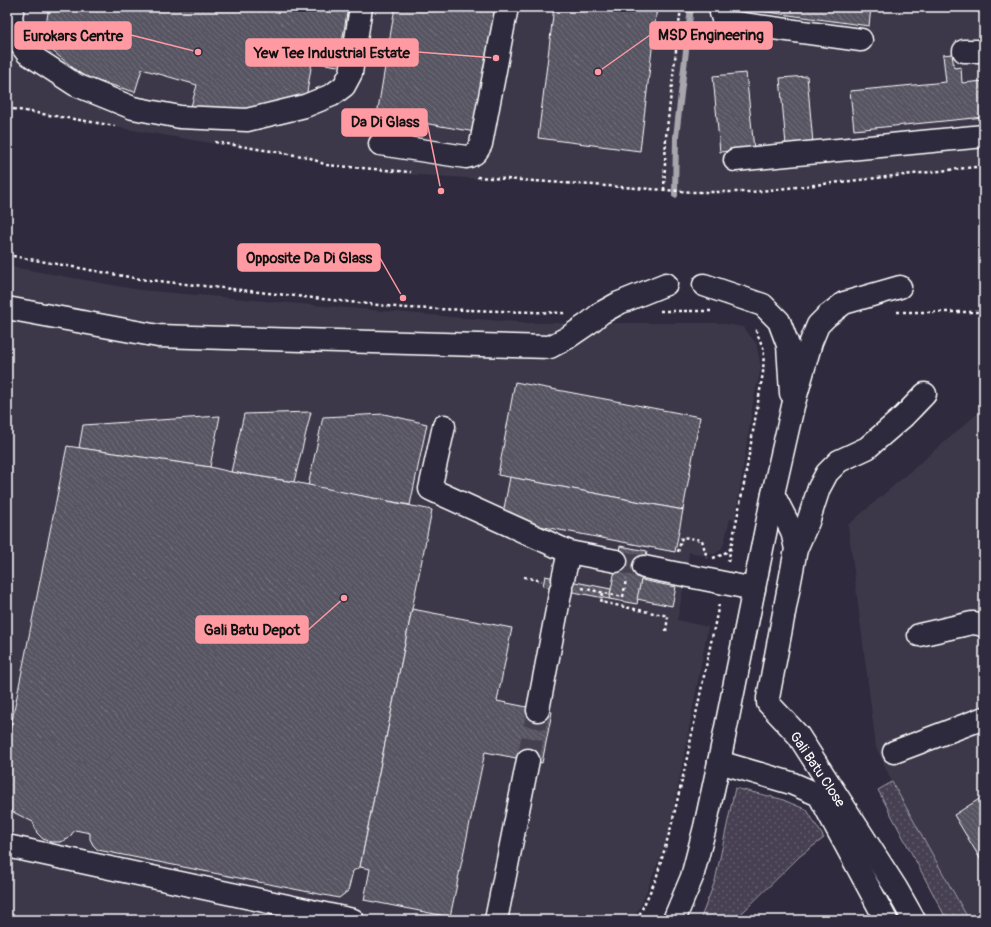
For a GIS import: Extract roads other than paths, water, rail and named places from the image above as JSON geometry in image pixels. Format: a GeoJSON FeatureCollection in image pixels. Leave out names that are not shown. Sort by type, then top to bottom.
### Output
{"type":"FeatureCollection","features":[{"type":"Feature","properties":{"kind":"street"},"geometry":{"type":"LineString","coordinates":[[13,7],[11,16],[14,35],[27,52],[76,85],[134,108],[180,117],[247,120],[305,106],[332,95],[344,86],[351,73],[361,7]]}},
{"type":"Feature","properties":{"kind":"street"},"geometry":{"type":"LineString","coordinates":[[380,144],[466,157],[472,156],[478,150],[481,144],[507,7]]}},
{"type":"Feature","properties":{"kind":"street"},"geometry":{"type":"LineString","coordinates":[[722,7],[721,13],[723,19],[728,22],[861,40]]}},
{"type":"Feature","properties":{"kind":"street"},"geometry":{"type":"LineString","coordinates":[[735,160],[984,136]]}},
{"type":"Feature","properties":{"kind":"street"},"geometry":{"type":"LineString","coordinates":[[7,308],[158,336],[550,347],[567,338],[619,303],[666,284]]}},
{"type":"Feature","properties":{"kind":"street"},"geometry":{"type":"LineString","coordinates":[[704,285],[763,305],[779,321],[788,345],[793,406]]}},
{"type":"Feature","properties":{"kind":"street"},"geometry":{"type":"LineString","coordinates":[[674,920],[692,877],[705,827],[773,494],[793,406],[811,342],[818,325],[844,303],[900,287]]}},
{"type":"Feature","properties":{"kind":"street"},"geometry":{"type":"LineString","coordinates":[[796,550],[808,522],[819,488],[827,473],[839,461],[867,448],[904,416],[925,394]]}},
{"type":"Feature","properties":{"kind":"street"},"geometry":{"type":"LineString","coordinates":[[444,426],[430,489],[569,552],[616,562]]}},
{"type":"Feature","properties":{"kind":"street","name":"Gali Batu Close"},"geometry":{"type":"LineString","coordinates":[[773,494],[792,531],[796,550],[768,703],[798,735],[896,888],[914,920]]}},
{"type":"Feature","properties":{"kind":"street"},"geometry":{"type":"LineString","coordinates":[[538,710],[569,552]]}},
{"type":"Feature","properties":{"kind":"street"},"geometry":{"type":"LineString","coordinates":[[644,567],[754,588]]}},
{"type":"Feature","properties":{"kind":"street"},"geometry":{"type":"LineString","coordinates":[[919,635],[972,624],[981,624],[984,626]]}},
{"type":"Feature","properties":{"kind":"street"},"geometry":{"type":"LineString","coordinates":[[894,752],[984,718]]}},
{"type":"Feature","properties":{"kind":"street"},"geometry":{"type":"LineString","coordinates":[[496,920],[528,760]]}},
{"type":"Feature","properties":{"kind":"street"},"geometry":{"type":"LineString","coordinates":[[719,762],[791,782],[820,795],[886,920]]}},
{"type":"Feature","properties":{"kind":"street"},"geometry":{"type":"LineString","coordinates":[[7,846],[353,920]]}},
{"type":"Feature","properties":{"kind":"waterway"},"geometry":{"type":"LineString","coordinates":[[675,195],[676,137],[691,7]]}},
{"type":"Feature","properties":{"kind":"tunnel"},"geometry":{"type":"LineString","coordinates":[[616,561],[644,567]]}},
{"type":"Feature","properties":{"kind":"tunnel"},"geometry":{"type":"LineString","coordinates":[[528,760],[538,710]]}},
{"type":"Feature","properties":{"kind":"place","name":"Eurokars Centre"},"geometry":{"type":"Point","coordinates":[198,52]}},
{"type":"Feature","properties":{"kind":"place","name":"Yew Tee Industrial Estate"},"geometry":{"type":"Point","coordinates":[496,58]}},
{"type":"Feature","properties":{"kind":"place","name":"MSD Engineering"},"geometry":{"type":"Point","coordinates":[598,72]}},
{"type":"Feature","properties":{"kind":"place","name":"Da Di Glass"},"geometry":{"type":"Point","coordinates":[441,191]}},
{"type":"Feature","properties":{"kind":"place","name":"Opposite Da Di Glass"},"geometry":{"type":"Point","coordinates":[403,298]}},
{"type":"Feature","properties":{"kind":"place","name":"Gali Batu Depot"},"geometry":{"type":"Point","coordinates":[344,598]}}]}
